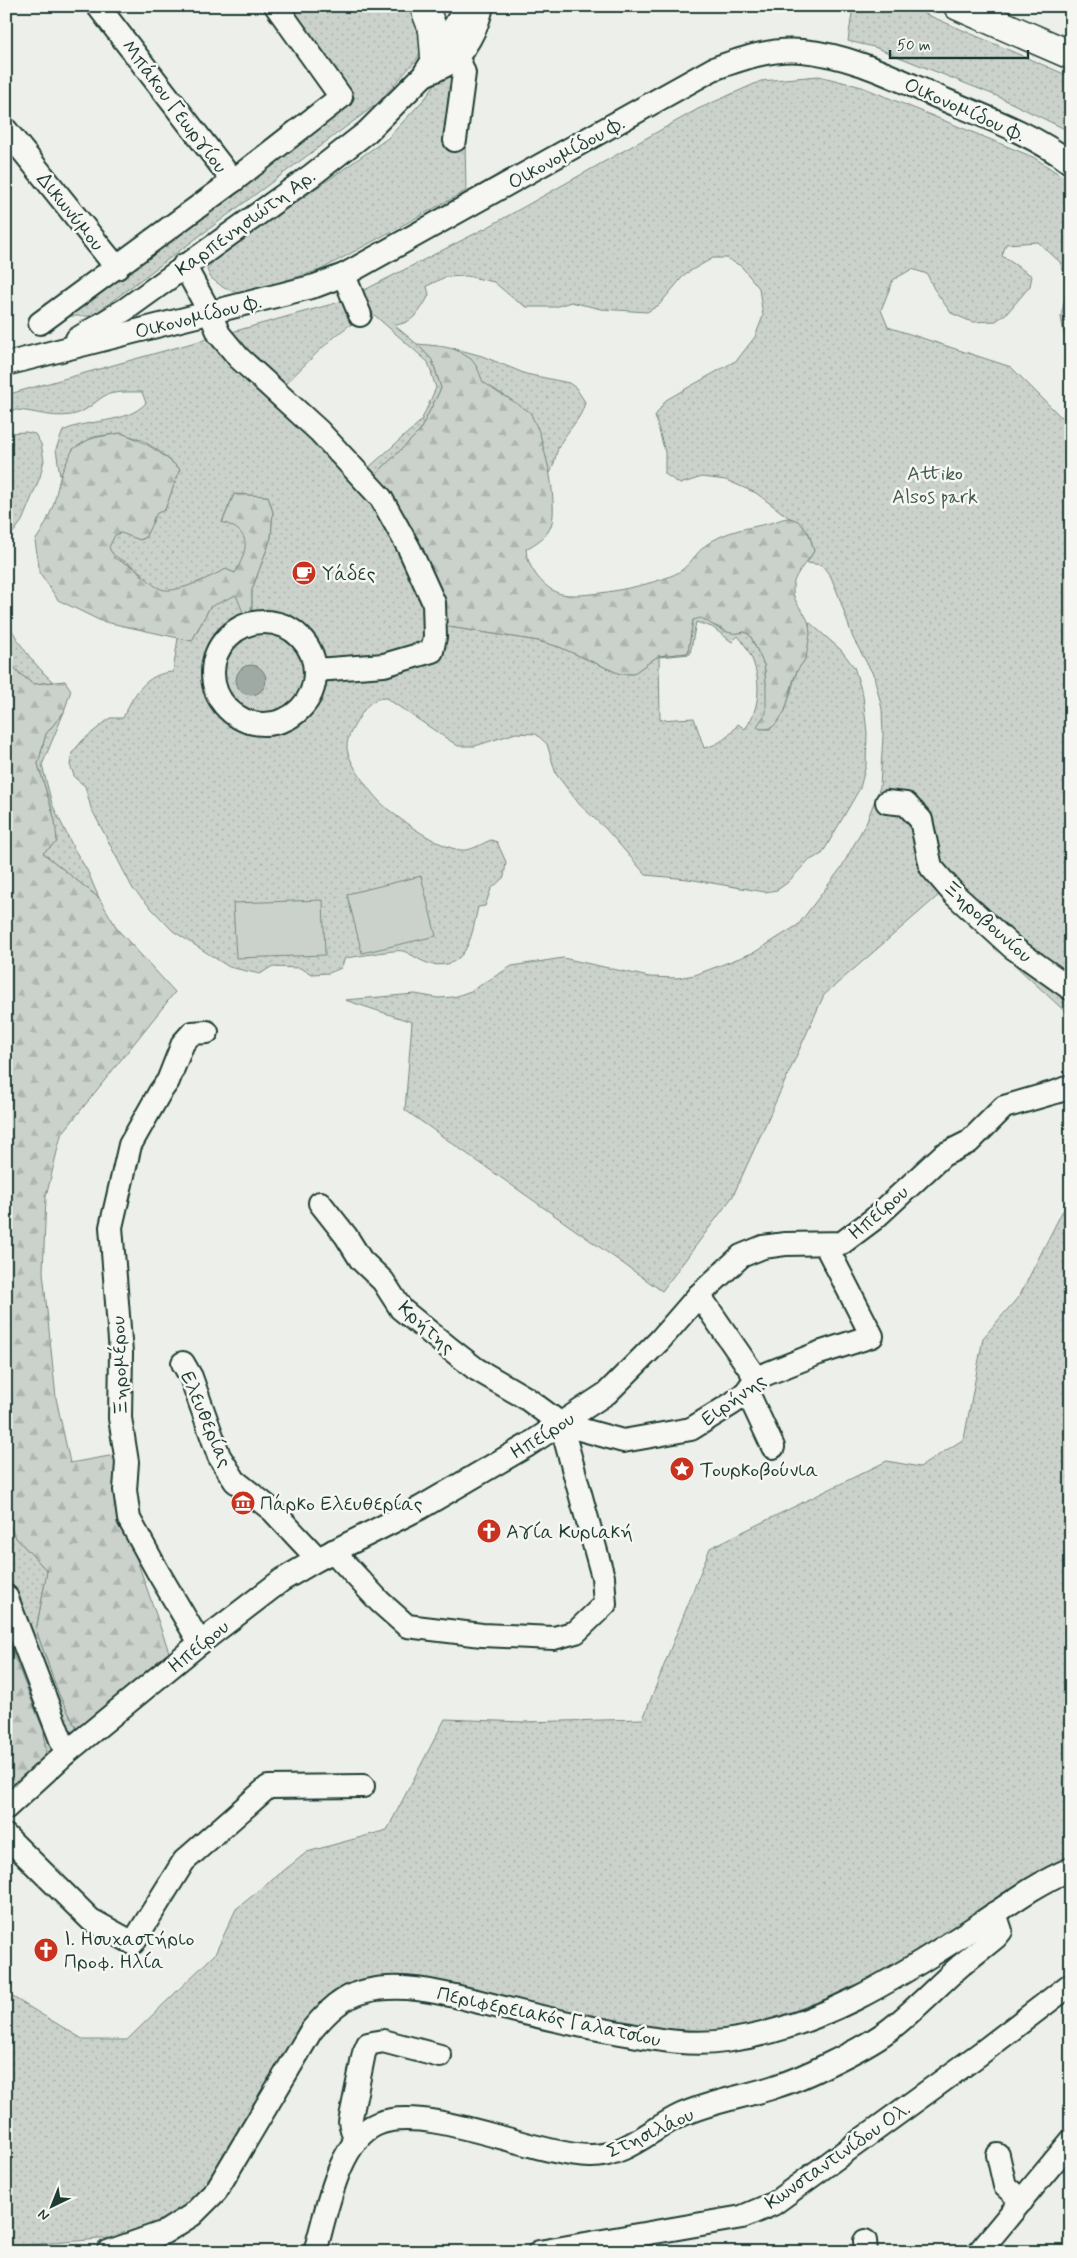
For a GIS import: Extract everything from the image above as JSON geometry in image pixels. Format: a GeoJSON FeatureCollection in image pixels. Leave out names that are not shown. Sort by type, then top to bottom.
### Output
{"type":"FeatureCollection","features":[{"type":"Feature","properties":{"kind":"main road"},"geometry":{"type":"LineString","coordinates":[[424,6],[433,30],[438,63]]}},
{"type":"Feature","properties":{"kind":"main road"},"geometry":{"type":"LineString","coordinates":[[958,6],[1071,55]]}},
{"type":"Feature","properties":{"kind":"street","name":"Μπάκου Γεωργίου"},"geometry":{"type":"LineString","coordinates":[[98,6],[233,181]]}},
{"type":"Feature","properties":{"kind":"street","name":"Καρπενησιώτη Αρ."},"geometry":{"type":"LineString","coordinates":[[40,323],[233,181],[341,97],[276,6]]}},
{"type":"Feature","properties":{"kind":"street","name":"Καρπενησιώτη Αρ."},"geometry":{"type":"LineString","coordinates":[[438,63],[468,6]]}},
{"type":"Feature","properties":{"kind":"street","name":"Καρπενησιώτη Αρ."},"geometry":{"type":"LineString","coordinates":[[54,352],[107,322],[312,175],[367,132],[438,63],[463,48],[480,17],[482,6]]}},
{"type":"Feature","properties":{"kind":"street","name":"Οικονομίδου Φ."},"geometry":{"type":"LineString","coordinates":[[54,352],[314,286],[344,275],[713,69],[755,54],[801,51],[856,62],[1020,132],[1050,148],[1071,163]]}},
{"type":"Feature","properties":{"kind":"street"},"geometry":{"type":"LineString","coordinates":[[438,63],[462,65],[464,73],[455,140]]}},
{"type":"Feature","properties":{"kind":"street","name":"Δικωνύμου"},"geometry":{"type":"LineString","coordinates":[[6,130],[116,268]]}},
{"type":"Feature","properties":{"kind":"street"},"geometry":{"type":"LineString","coordinates":[[184,265],[219,334],[238,358],[323,436],[381,498],[408,548],[434,603],[436,637],[432,651],[384,665],[316,670]]}},
{"type":"Feature","properties":{"kind":"street"},"geometry":{"type":"LineString","coordinates":[[344,275],[360,315]]}},
{"type":"Feature","properties":{"kind":"street"},"geometry":{"type":"LineString","coordinates":[[6,364],[54,352]]}},
{"type":"Feature","properties":{"kind":"street"},"geometry":{"type":"LineString","coordinates":[[257,622],[274,622],[290,628],[303,639],[312,653],[316,670],[314,687],[307,703],[295,715],[279,723],[262,724],[245,721],[230,712],[220,699],[214,683],[213,666],[218,650],[228,637],[241,627],[257,622]]}},
{"type":"Feature","properties":{"kind":"street","name":"Ξηροβουνίου"},"geometry":{"type":"LineString","coordinates":[[887,802],[906,804],[921,820],[931,868],[955,895],[1012,947],[1071,989]]}},
{"type":"Feature","properties":{"kind":"street","name":"Ξηρομέρου"},"geometry":{"type":"LineString","coordinates":[[200,1643],[129,1519],[125,1490],[127,1462],[120,1418],[121,1353],[111,1227],[130,1145],[160,1092],[168,1082],[183,1043],[192,1033],[207,1032]]}},
{"type":"Feature","properties":{"kind":"street","name":"Ηπείρου"},"geometry":{"type":"LineString","coordinates":[[6,1808],[66,1753],[200,1643],[282,1580],[326,1555],[420,1508],[528,1445],[608,1393],[699,1295],[741,1256],[763,1247],[785,1244],[842,1243],[874,1219],[943,1155],[969,1142],[1004,1107],[1059,1092],[1071,1086]]}},
{"type":"Feature","properties":{"kind":"street","name":"Κρήτης"},"geometry":{"type":"LineString","coordinates":[[320,1203],[346,1236],[361,1260],[383,1280],[401,1309],[476,1369],[526,1398],[561,1424]]}},
{"type":"Feature","properties":{"kind":"street","name":"Ειρήνης"},"geometry":{"type":"LineString","coordinates":[[561,1424],[623,1440],[691,1429],[733,1403],[752,1384],[819,1353],[872,1336],[825,1244]]}},
{"type":"Feature","properties":{"kind":"street"},"geometry":{"type":"LineString","coordinates":[[699,1295],[752,1384],[773,1447]]}},
{"type":"Feature","properties":{"kind":"street","name":"Ελευθερίας"},"geometry":{"type":"LineString","coordinates":[[183,1363],[192,1377],[220,1456],[234,1481],[326,1555],[407,1626],[482,1635],[554,1638],[576,1632],[605,1604],[603,1577],[561,1424]]}},
{"type":"Feature","properties":{"kind":"street"},"geometry":{"type":"LineString","coordinates":[[6,1596],[66,1753]]}},
{"type":"Feature","properties":{"kind":"street"},"geometry":{"type":"LineString","coordinates":[[6,1836],[92,1920],[133,1943],[184,1861],[268,1787],[363,1786]]}},
{"type":"Feature","properties":{"kind":"street","name":"Περιφερειακός Γαλατσίου"},"geometry":{"type":"LineString","coordinates":[[108,2252],[165,2232],[192,2215],[216,2191],[311,2031],[323,2016],[342,2000],[364,1991],[389,1987],[418,1989],[557,2021],[640,2037],[692,2043],[724,2042],[783,2029],[818,2017],[904,1974],[1049,1878],[1071,1869]]}},
{"type":"Feature","properties":{"kind":"street","name":"Στησιλάου"},"geometry":{"type":"LineString","coordinates":[[315,2252],[341,2167],[355,2141],[377,2124],[408,2119],[448,2124],[551,2151],[576,2155],[594,2156],[617,2150],[681,2115],[778,2086],[827,2065],[862,2047],[888,2030],[960,1966],[996,1937],[1001,1931],[995,1914]]}},
{"type":"Feature","properties":{"kind":"street","name":"Κωνσταντινίδου Ολ."},"geometry":{"type":"LineString","coordinates":[[539,2252],[742,2217],[773,2204],[981,2053],[1071,1984]]}},
{"type":"Feature","properties":{"kind":"street"},"geometry":{"type":"LineString","coordinates":[[355,2141],[350,2122],[364,2053],[368,2044],[383,2041],[440,2056]]}},
{"type":"Feature","properties":{"kind":"street"},"geometry":{"type":"LineString","coordinates":[[980,2252],[1071,2141]]}},
{"type":"Feature","properties":{"kind":"street"},"geometry":{"type":"LineString","coordinates":[[998,2154],[1005,2186],[1022,2200]]}},
{"type":"Feature","properties":{"kind":"green space"},"geometry":{"type":"Polygon","coordinates":[[[291,6],[403,6],[415,15],[421,26],[422,43],[419,54],[417,59],[378,103],[92,316],[59,316],[355,98],[291,6]]]}},
{"type":"Feature","properties":{"kind":"green space"},"geometry":{"type":"Polygon","coordinates":[[[853,6],[907,6],[1071,77],[1071,132],[997,96],[874,47],[848,41],[853,6]]]}},
{"type":"Feature","properties":{"kind":"green space"},"geometry":{"type":"Polygon","coordinates":[[[440,76],[453,77],[444,138],[465,142],[466,191],[320,270],[240,294],[224,288],[211,278],[207,270],[214,260],[388,138],[427,96],[440,76]]]}},
{"type":"Feature","properties":{"kind":"green space","name":"Attiko Alsos park"},"geometry":{"type":"Polygon","coordinates":[[[819,76],[862,87],[1033,157],[1071,182],[1071,357],[1061,317],[1068,283],[1060,262],[1038,242],[1006,244],[1002,256],[1032,276],[1030,286],[1008,312],[996,321],[972,322],[951,313],[934,289],[927,274],[912,269],[893,280],[881,310],[888,327],[1011,367],[1060,416],[1071,421],[1071,1017],[939,895],[824,995],[733,1196],[662,1291],[405,1110],[412,1022],[345,1000],[415,994],[438,998],[454,997],[471,991],[512,966],[563,958],[649,977],[677,978],[695,975],[755,952],[798,925],[841,868],[866,823],[880,787],[883,735],[882,709],[874,676],[853,638],[831,577],[822,565],[807,563],[814,551],[809,533],[798,521],[788,517],[756,493],[726,480],[702,477],[680,484],[665,474],[665,452],[655,416],[666,400],[737,360],[755,337],[763,316],[759,288],[741,266],[726,258],[713,258],[685,274],[659,305],[647,312],[601,309],[571,302],[555,307],[527,307],[515,300],[494,282],[467,276],[445,277],[427,286],[429,295],[415,316],[406,322],[394,325],[417,344],[432,360],[441,388],[419,432],[379,471],[376,475],[376,480],[442,622],[448,627],[538,641],[559,647],[620,674],[633,674],[658,656],[688,653],[693,620],[701,618],[727,632],[744,632],[750,635],[764,665],[766,713],[757,726],[760,729],[770,729],[777,723],[785,711],[797,671],[806,658],[810,634],[809,622],[841,650],[854,667],[863,696],[867,733],[866,765],[860,788],[822,854],[808,861],[787,883],[777,890],[765,892],[688,879],[646,875],[606,829],[580,805],[556,774],[547,744],[536,734],[516,733],[475,746],[458,746],[386,698],[373,701],[353,727],[347,744],[351,761],[365,784],[387,808],[421,833],[446,846],[457,849],[466,850],[491,840],[497,842],[506,862],[504,877],[491,889],[485,906],[478,907],[467,947],[454,962],[444,965],[427,963],[406,952],[399,951],[345,958],[341,968],[329,973],[312,974],[300,968],[271,967],[260,974],[229,967],[173,931],[133,889],[91,808],[85,786],[75,778],[70,765],[72,753],[82,741],[110,718],[123,718],[131,701],[148,681],[155,676],[173,672],[178,638],[192,641],[210,607],[236,595],[244,615],[252,610],[252,590],[271,538],[273,512],[268,496],[234,494],[222,522],[239,531],[245,542],[243,556],[235,573],[226,569],[184,587],[167,590],[161,589],[130,564],[116,557],[109,547],[115,535],[121,533],[140,540],[145,538],[157,513],[165,510],[180,469],[159,451],[142,440],[121,433],[93,437],[73,449],[60,476],[56,449],[63,431],[84,424],[128,415],[137,410],[146,403],[142,392],[108,394],[81,412],[63,416],[22,410],[6,410],[6,395],[343,301],[488,227],[698,109],[761,81],[819,76]],[[372,313],[348,326],[279,390],[365,471],[421,421],[436,388],[428,362],[372,313]],[[696,622],[690,654],[659,657],[660,720],[694,718],[704,748],[715,745],[724,739],[738,724],[745,729],[752,718],[756,706],[758,681],[751,657],[738,636],[732,642],[712,627],[696,622]]]}},
{"type":"Feature","properties":{"kind":"green space"},"geometry":{"type":"Polygon","coordinates":[[[417,344],[450,348],[465,354],[476,365],[483,378],[491,387],[529,411],[535,420],[549,467],[552,485],[553,516],[547,533],[526,549],[529,562],[536,575],[546,586],[558,593],[583,595],[638,586],[669,577],[679,572],[706,545],[729,533],[788,518],[799,521],[805,527],[814,551],[797,574],[793,590],[795,600],[809,624],[809,650],[794,677],[787,705],[777,724],[767,729],[759,729],[757,726],[766,684],[764,665],[750,635],[744,632],[731,633],[693,620],[688,653],[658,656],[633,674],[620,674],[559,647],[538,641],[448,627],[442,622],[376,480],[376,475],[379,471],[419,432],[441,388],[432,360],[417,344]]]}},
{"type":"Feature","properties":{"kind":"green space"},"geometry":{"type":"Polygon","coordinates":[[[453,348],[482,356],[526,374],[569,383],[576,388],[585,402],[578,419],[559,446],[550,473],[540,434],[530,412],[483,382],[477,367],[471,359],[453,348]]]}},
{"type":"Feature","properties":{"kind":"green space"},"geometry":{"type":"Polygon","coordinates":[[[26,432],[35,434],[41,444],[44,460],[40,477],[22,521],[6,542],[6,433],[26,432]]]}},
{"type":"Feature","properties":{"kind":"green space"},"geometry":{"type":"Polygon","coordinates":[[[121,433],[152,448],[180,469],[165,510],[154,517],[148,533],[140,540],[134,538],[114,558],[135,568],[141,575],[185,587],[226,569],[235,573],[222,523],[234,494],[268,496],[273,512],[271,538],[252,590],[252,610],[244,616],[210,607],[192,641],[101,621],[58,600],[40,573],[35,541],[51,511],[63,468],[70,453],[85,441],[121,433]]]}},
{"type":"Feature","properties":{"kind":"green space"},"geometry":{"type":"Polygon","coordinates":[[[6,618],[26,653],[53,682],[33,684],[11,663],[6,641],[6,618]]]}},
{"type":"Feature","properties":{"kind":"green space"},"geometry":{"type":"Polygon","coordinates":[[[6,655],[15,670],[33,684],[65,681],[71,690],[64,712],[46,734],[38,764],[55,820],[58,842],[43,853],[99,898],[118,930],[175,992],[61,1135],[46,1197],[43,1272],[56,1398],[70,1463],[115,1455],[122,1517],[169,1652],[164,1660],[80,1735],[59,1695],[36,1630],[47,1571],[16,1538],[6,1519],[6,655]]]}},
{"type":"Feature","properties":{"kind":"green space"},"geometry":{"type":"Polygon","coordinates":[[[64,712],[42,765],[52,804],[74,849],[87,870],[99,898],[43,853],[57,842],[55,820],[38,764],[46,734],[64,712]]]}},
{"type":"Feature","properties":{"kind":"green space"},"geometry":{"type":"Polygon","coordinates":[[[421,876],[436,936],[362,953],[347,894],[421,876]]]}},
{"type":"Feature","properties":{"kind":"green space"},"geometry":{"type":"Polygon","coordinates":[[[323,900],[325,955],[236,958],[233,903],[323,900]]]}},
{"type":"Feature","properties":{"kind":"green space"},"geometry":{"type":"Polygon","coordinates":[[[1071,1200],[1071,1863],[907,1966],[817,2011],[691,2038],[429,1982],[380,1978],[356,1982],[334,1993],[199,2197],[149,2230],[111,2238],[6,2247],[6,1993],[84,2040],[127,2040],[215,1954],[236,1909],[307,1852],[387,1830],[445,1719],[523,1722],[643,1719],[710,1548],[887,1461],[920,1467],[964,1439],[983,1338],[1020,1295],[1062,1212],[1071,1200]]]}},
{"type":"Feature","properties":{"kind":"green space"},"geometry":{"type":"Polygon","coordinates":[[[6,1519],[16,1538],[47,1571],[36,1630],[59,1695],[80,1735],[44,1767],[46,1753],[44,1731],[6,1636],[6,1519]]]}},
{"type":"Feature","properties":{"kind":"green space"},"geometry":{"type":"Polygon","coordinates":[[[6,1636],[44,1731],[46,1753],[44,1767],[19,1789],[6,1775],[6,1636]]]}},
{"type":"Feature","properties":{"kind":"shaded area"},"geometry":{"type":"Polygon","coordinates":[[[251,665],[257,666],[265,674],[265,686],[257,694],[251,695],[245,694],[237,686],[236,680],[237,674],[245,666],[251,665]]]}},
{"type":"Feature","properties":{"kind":"place","name":"Υάδες"},"geometry":{"type":"Point","coordinates":[304,573]}},
{"type":"Feature","properties":{"kind":"place","name":"Τουρκοβούνια"},"geometry":{"type":"Point","coordinates":[682,1469]}},
{"type":"Feature","properties":{"kind":"place","name":"Πάρκο Ελευθερίας"},"geometry":{"type":"Point","coordinates":[243,1503]}},
{"type":"Feature","properties":{"kind":"place","name":"Αγία Κυριακή"},"geometry":{"type":"Point","coordinates":[489,1531]}},
{"type":"Feature","properties":{"kind":"place","name":"Ι. Ησυχαστήριο Προφ. Ηλία"},"geometry":{"type":"Point","coordinates":[46,1950]}}]}
